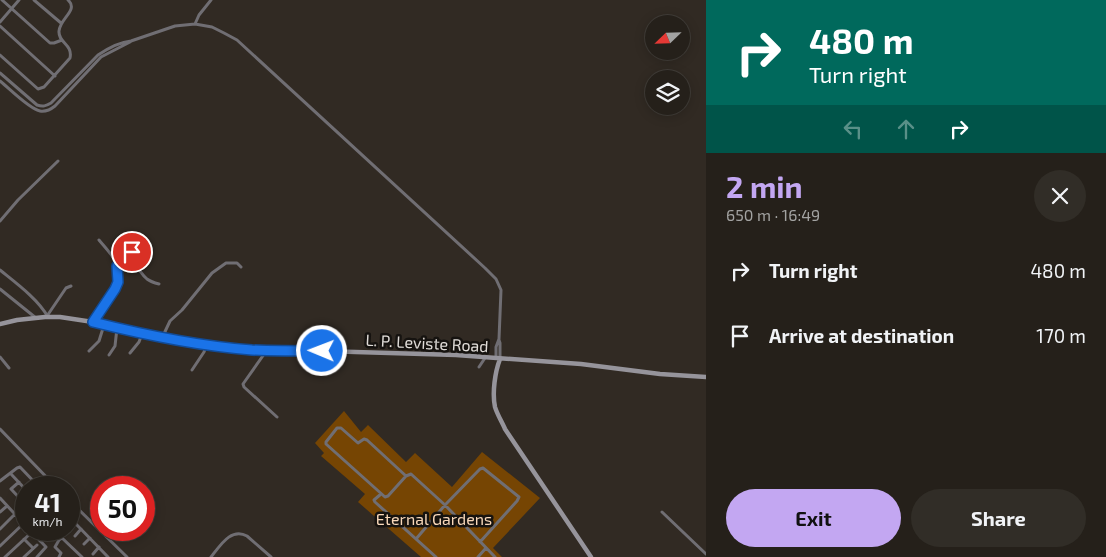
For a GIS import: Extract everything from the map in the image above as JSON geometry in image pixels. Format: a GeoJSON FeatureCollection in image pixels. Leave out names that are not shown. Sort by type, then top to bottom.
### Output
{"type":"FeatureCollection","features":[{"type":"Feature","properties":{"kind":"main road","name":"L. P. Leviste Road"},"geometry":{"type":"LineString","coordinates":[[0,324],[48,316],[93,322],[162,338],[253,350],[446,355],[581,364],[660,374],[706,377]]}},
{"type":"Feature","properties":{"kind":"main road"},"geometry":{"type":"LineString","coordinates":[[498,359],[493,395],[495,409],[505,429],[592,557]]}},
{"type":"Feature","properties":{"kind":"street"},"geometry":{"type":"LineString","coordinates":[[2,0],[50,43],[63,40]]}},
{"type":"Feature","properties":{"kind":"street"},"geometry":{"type":"LineString","coordinates":[[0,22],[19,0]]}},
{"type":"Feature","properties":{"kind":"street"},"geometry":{"type":"LineString","coordinates":[[34,0],[61,23]]}},
{"type":"Feature","properties":{"kind":"street"},"geometry":{"type":"LineString","coordinates":[[0,55],[38,89],[44,87],[71,56],[70,49],[59,36],[61,23],[72,6],[72,3],[68,0]]}},
{"type":"Feature","properties":{"kind":"street"},"geometry":{"type":"LineString","coordinates":[[195,24],[199,15],[211,0]]}},
{"type":"Feature","properties":{"kind":"street"},"geometry":{"type":"LineString","coordinates":[[0,74],[37,105],[46,106],[51,104],[98,55],[126,42],[175,26],[195,24],[212,27],[237,40],[496,279],[502,290],[499,339],[497,344],[498,359]]}},
{"type":"Feature","properties":{"kind":"street"},"geometry":{"type":"LineString","coordinates":[[0,26],[55,76]]}},
{"type":"Feature","properties":{"kind":"street"},"geometry":{"type":"LineString","coordinates":[[0,80],[28,105],[37,110],[48,111],[101,57],[131,41]]}},
{"type":"Feature","properties":{"kind":"street"},"geometry":{"type":"LineString","coordinates":[[0,221],[58,160]]}},
{"type":"Feature","properties":{"kind":"street"},"geometry":{"type":"LineString","coordinates":[[93,322],[118,282],[117,266],[114,259],[99,240]]}},
{"type":"Feature","properties":{"kind":"street"},"geometry":{"type":"LineString","coordinates":[[117,266],[132,252]]}},
{"type":"Feature","properties":{"kind":"street"},"geometry":{"type":"LineString","coordinates":[[125,259],[133,262],[151,282],[159,284]]}},
{"type":"Feature","properties":{"kind":"street"},"geometry":{"type":"LineString","coordinates":[[162,338],[170,321],[182,310],[212,274],[226,263],[236,263],[241,267]]}},
{"type":"Feature","properties":{"kind":"street"},"geometry":{"type":"LineString","coordinates":[[0,270],[25,291],[48,316],[66,288],[71,286]]}},
{"type":"Feature","properties":{"kind":"street"},"geometry":{"type":"LineString","coordinates":[[0,288],[36,318]]}},
{"type":"Feature","properties":{"kind":"street"},"geometry":{"type":"LineString","coordinates":[[89,351],[98,342],[104,325]]}},
{"type":"Feature","properties":{"kind":"street"},"geometry":{"type":"LineString","coordinates":[[109,355],[115,346],[118,328]]}},
{"type":"Feature","properties":{"kind":"street"},"geometry":{"type":"LineString","coordinates":[[130,353],[139,342],[142,334]]}},
{"type":"Feature","properties":{"kind":"street"},"geometry":{"type":"LineString","coordinates":[[192,370],[207,344]]}},
{"type":"Feature","properties":{"kind":"street"},"geometry":{"type":"LineString","coordinates":[[267,350],[243,384],[277,417]]}},
{"type":"Feature","properties":{"kind":"street"},"geometry":{"type":"LineString","coordinates":[[0,357],[9,368]]}},
{"type":"Feature","properties":{"kind":"street"},"geometry":{"type":"LineString","coordinates":[[478,367],[485,358]]}},
{"type":"Feature","properties":{"kind":"street"},"geometry":{"type":"LineString","coordinates":[[406,476],[367,440],[364,439],[358,443],[341,428],[337,428],[326,442],[385,497],[406,476],[411,474],[445,505],[495,557]]}},
{"type":"Feature","properties":{"kind":"street"},"geometry":{"type":"LineString","coordinates":[[0,429],[45,476]]}},
{"type":"Feature","properties":{"kind":"street"},"geometry":{"type":"LineString","coordinates":[[0,481],[17,468],[21,468],[29,476]]}},
{"type":"Feature","properties":{"kind":"street"},"geometry":{"type":"LineString","coordinates":[[416,540],[445,505],[483,468],[519,497],[480,542]]}},
{"type":"Feature","properties":{"kind":"street"},"geometry":{"type":"LineString","coordinates":[[11,474],[15,479]]}},
{"type":"Feature","properties":{"kind":"street"},"geometry":{"type":"LineString","coordinates":[[15,485],[10,489],[15,494]]}},
{"type":"Feature","properties":{"kind":"street"},"geometry":{"type":"LineString","coordinates":[[381,494],[374,500],[375,502],[436,557]]}},
{"type":"Feature","properties":{"kind":"street"},"geometry":{"type":"LineString","coordinates":[[0,498],[15,514],[0,529]]}},
{"type":"Feature","properties":{"kind":"street"},"geometry":{"type":"LineString","coordinates":[[0,512],[7,506]]}},
{"type":"Feature","properties":{"kind":"street"},"geometry":{"type":"LineString","coordinates":[[80,511],[127,557]]}},
{"type":"Feature","properties":{"kind":"street"},"geometry":{"type":"LineString","coordinates":[[662,512],[706,554]]}},
{"type":"Feature","properties":{"kind":"street"},"geometry":{"type":"LineString","coordinates":[[81,529],[90,538],[84,544]]}},
{"type":"Feature","properties":{"kind":"street"},"geometry":{"type":"LineString","coordinates":[[0,546],[15,533]]}},
{"type":"Feature","properties":{"kind":"street"},"geometry":{"type":"LineString","coordinates":[[211,557],[228,537],[237,533],[247,536],[271,557]]}},
{"type":"Feature","properties":{"kind":"street"},"geometry":{"type":"LineString","coordinates":[[60,556],[55,547],[62,538],[82,557]]}},
{"type":"Feature","properties":{"kind":"street"},"geometry":{"type":"LineString","coordinates":[[6,557],[22,541]]}},
{"type":"Feature","properties":{"kind":"street"},"geometry":{"type":"LineString","coordinates":[[26,541],[33,548]]}},
{"type":"Feature","properties":{"kind":"street"},"geometry":{"type":"LineString","coordinates":[[36,557],[46,547],[40,541]]}},
{"type":"Feature","properties":{"kind":"street"},"geometry":{"type":"LineString","coordinates":[[93,541],[108,557]]}},
{"type":"Feature","properties":{"kind":"street"},"geometry":{"type":"LineString","coordinates":[[24,557],[37,545]]}},
{"type":"Feature","properties":{"kind":"street"},"geometry":{"type":"LineString","coordinates":[[93,554],[99,547]]}},
{"type":"Feature","properties":{"kind":"street"},"geometry":{"type":"LineString","coordinates":[[478,557],[486,548]]}},
{"type":"Feature","properties":{"kind":"street"},"geometry":{"type":"LineString","coordinates":[[702,551],[706,548]]}},
{"type":"Feature","properties":{"kind":"street"},"geometry":{"type":"LineString","coordinates":[[75,557],[78,554]]}},
{"type":"Feature","properties":{"kind":"green space","name":"Eternal Gardens"},"geometry":{"type":"Polygon","coordinates":[[[344,411],[361,432],[368,425],[406,462],[415,453],[452,487],[482,452],[540,498],[493,548],[502,557],[421,557],[358,502],[365,494],[321,456],[324,453],[315,443],[344,411]]]}},
{"type":"Feature","properties":{"kind":"route"},"geometry":{"type":"LineString","coordinates":[[132,252],[117,266],[118,282],[115,289],[93,322],[155,337],[204,344],[253,350],[322,351]]}}]}
